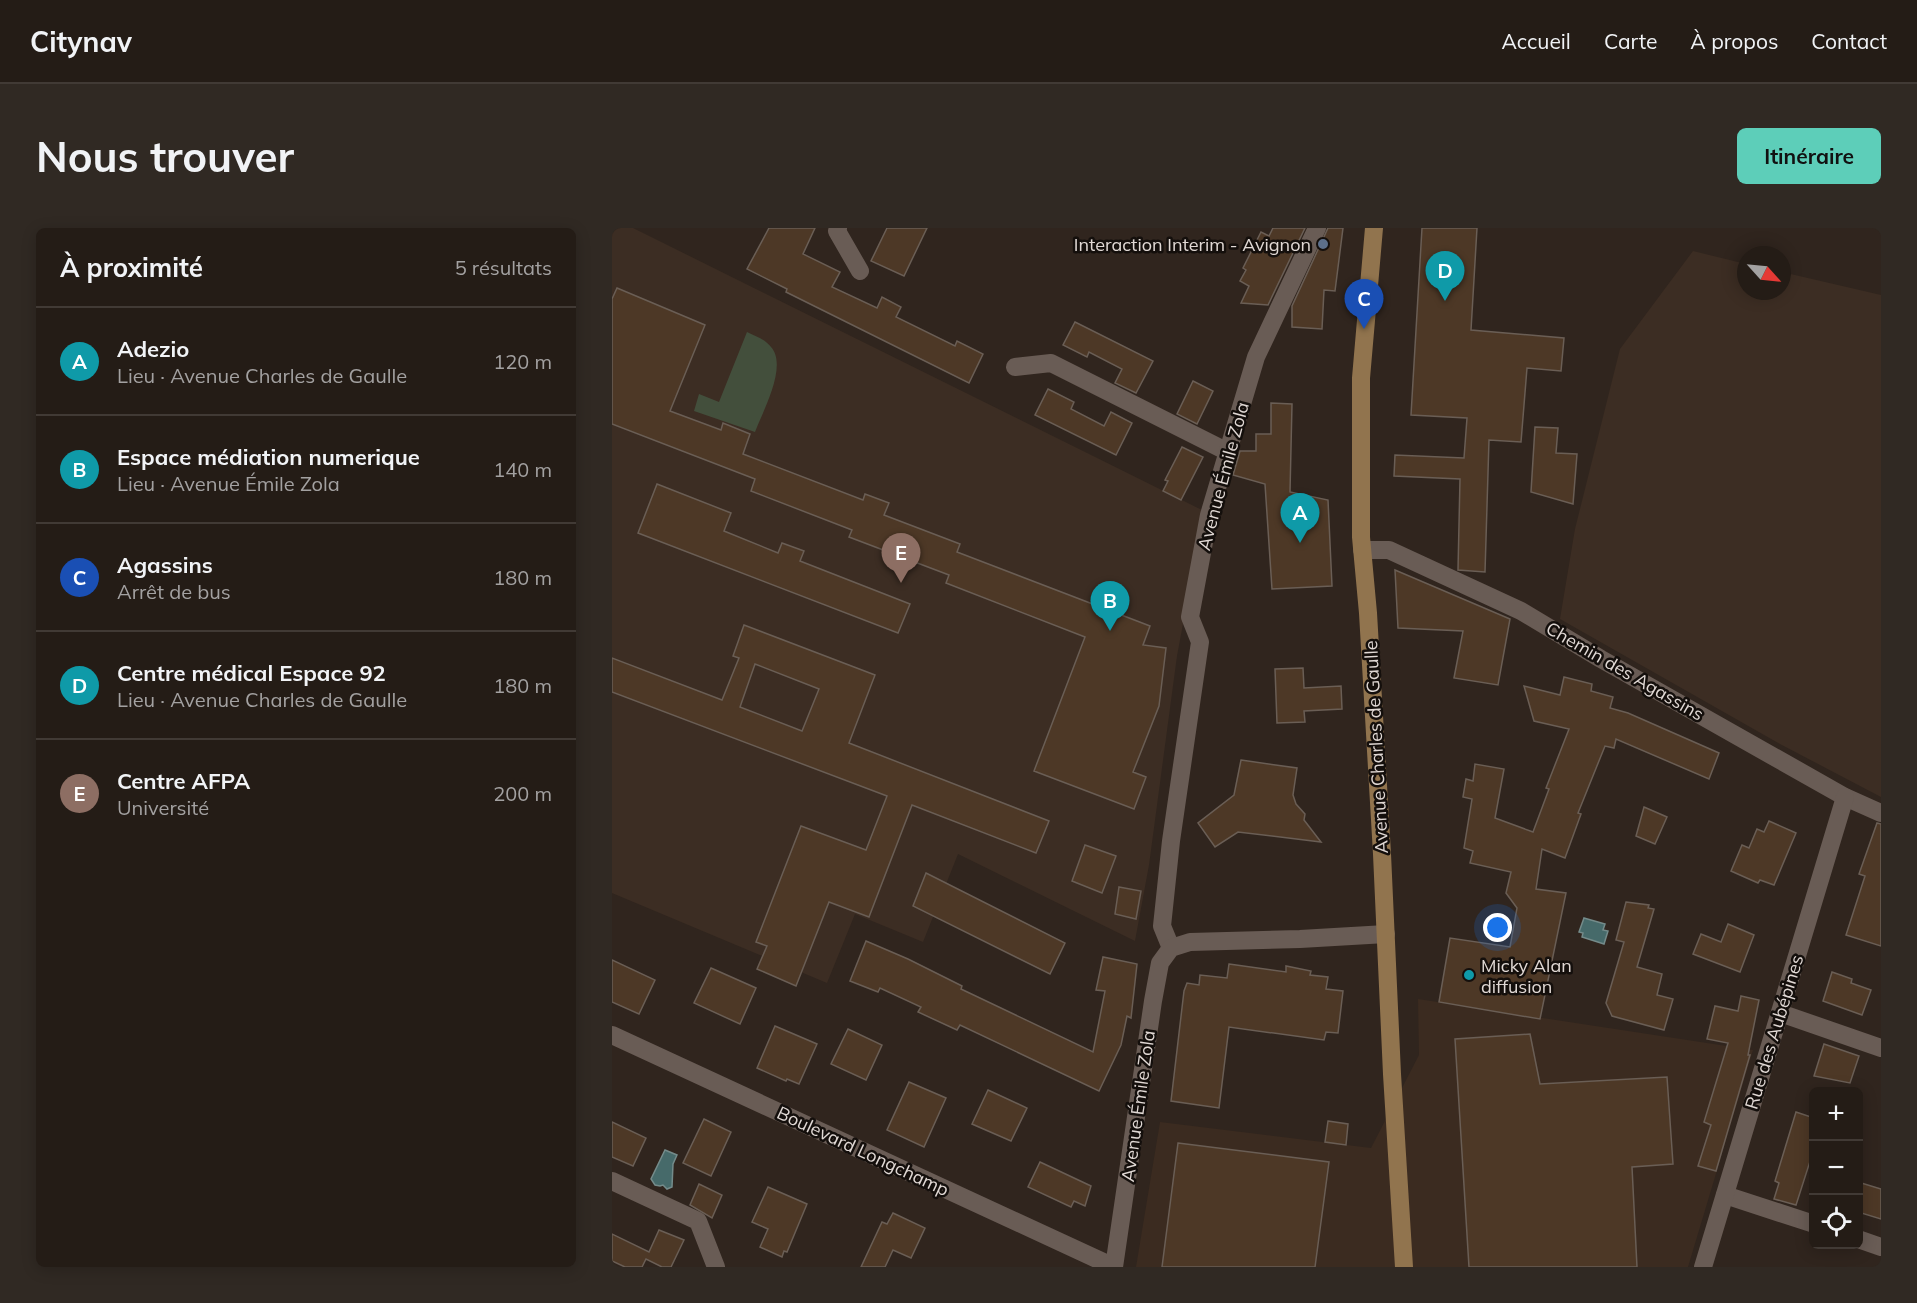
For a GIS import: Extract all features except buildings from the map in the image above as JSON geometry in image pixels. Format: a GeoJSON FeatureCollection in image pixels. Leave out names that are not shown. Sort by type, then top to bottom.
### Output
{"type":"FeatureCollection","features":[{"type":"Feature","properties":{"kind":"main road","name":"Avenue Charles de Gaulle"},"geometry":{"type":"LineString","coordinates":[[1374,228],[1361,378],[1362,550],[1373,692],[1404,1267]]}},
{"type":"Feature","properties":{"kind":"street"},"geometry":{"type":"LineString","coordinates":[[838,228],[837,231],[860,271]]}},
{"type":"Feature","properties":{"kind":"street","name":"Avenue Émile Zola"},"geometry":{"type":"LineString","coordinates":[[1114,1267],[1153,1001],[1161,963],[1171,948],[1162,926],[1172,830],[1200,642],[1190,617],[1209,515],[1256,357],[1317,228]]}},
{"type":"Feature","properties":{"kind":"street"},"geometry":{"type":"LineString","coordinates":[[1015,367],[1052,363],[1228,452]]}},
{"type":"Feature","properties":{"kind":"street","name":"Chemin des Agassins"},"geometry":{"type":"LineString","coordinates":[[1362,550],[1389,550],[1521,610],[1601,659],[1845,796],[1881,813]]}},
{"type":"Feature","properties":{"kind":"street","name":"Rue des Aubépines"},"geometry":{"type":"LineString","coordinates":[[1703,1267],[1845,796]]}},
{"type":"Feature","properties":{"kind":"street"},"geometry":{"type":"LineString","coordinates":[[1171,948],[1190,942],[1386,934]]}},
{"type":"Feature","properties":{"kind":"street"},"geometry":{"type":"LineString","coordinates":[[1780,1013],[1881,1048]]}},
{"type":"Feature","properties":{"kind":"street","name":"Boulevard Longchamp"},"geometry":{"type":"LineString","coordinates":[[612,1035],[1114,1267]]}},
{"type":"Feature","properties":{"kind":"street"},"geometry":{"type":"LineString","coordinates":[[612,1181],[698,1221],[712,1266]]}},
{"type":"Feature","properties":{"kind":"street"},"geometry":{"type":"LineString","coordinates":[[1725,1195],[1809,1222]]}},
{"type":"Feature","properties":{"kind":"street"},"geometry":{"type":"LineString","coordinates":[[1863,1241],[1881,1247]]}},
{"type":"Feature","properties":{"kind":"shaded area"},"geometry":{"type":"Polygon","coordinates":[[[612,228],[633,228],[1204,511],[1177,656],[1149,865],[1135,941],[958,854],[923,942],[855,914],[827,983],[612,893],[612,228]]]}},
{"type":"Feature","properties":{"kind":"shaded area"},"geometry":{"type":"Polygon","coordinates":[[[1693,251],[1737,262],[1737,300],[1791,300],[1791,274],[1881,295],[1881,797],[1780,744],[1560,619],[1575,529],[1620,349],[1693,251]]]}},
{"type":"Feature","properties":{"kind":"shaded area"},"geometry":{"type":"Polygon","coordinates":[[[1418,999],[1753,1050],[1688,1267],[1136,1267],[1160,1122],[1371,1148],[1419,1055],[1418,999]]]}},
{"type":"Feature","properties":{"kind":"green space"},"geometry":{"type":"Polygon","coordinates":[[[747,332],[769,344],[776,355],[777,365],[776,377],[755,432],[694,411],[699,394],[719,402],[747,332]]]}},
{"type":"Feature","properties":{"kind":"water"},"geometry":{"type":"Polygon","coordinates":[[[1584,918],[1605,924],[1603,930],[1608,931],[1604,944],[1582,937],[1583,933],[1579,932],[1584,918]]]}},
{"type":"Feature","properties":{"kind":"water"},"geometry":{"type":"Polygon","coordinates":[[[665,1150],[677,1155],[673,1164],[672,1187],[667,1189],[663,1185],[655,1185],[651,1179],[665,1150]]]}},
{"type":"Feature","properties":{"kind":"place","name":"Interaction Interim - Avignon"},"geometry":{"type":"Point","coordinates":[1323,244]}},
{"type":"Feature","properties":{"kind":"place","name":"Centre médical Espace 92"},"geometry":{"type":"Point","coordinates":[1445,301]}},
{"type":"Feature","properties":{"kind":"place","name":"Agassins"},"geometry":{"type":"Point","coordinates":[1364,329]}},
{"type":"Feature","properties":{"kind":"place","name":"Adezio"},"geometry":{"type":"Point","coordinates":[1300,543]}},
{"type":"Feature","properties":{"kind":"place","name":"Centre AFPA"},"geometry":{"type":"Point","coordinates":[901,583]}},
{"type":"Feature","properties":{"kind":"place","name":"Espace médiation numerique"},"geometry":{"type":"Point","coordinates":[1110,631]}},
{"type":"Feature","properties":{"kind":"place","name":"Micky Alan diffusion"},"geometry":{"type":"Point","coordinates":[1469,975]}}]}
